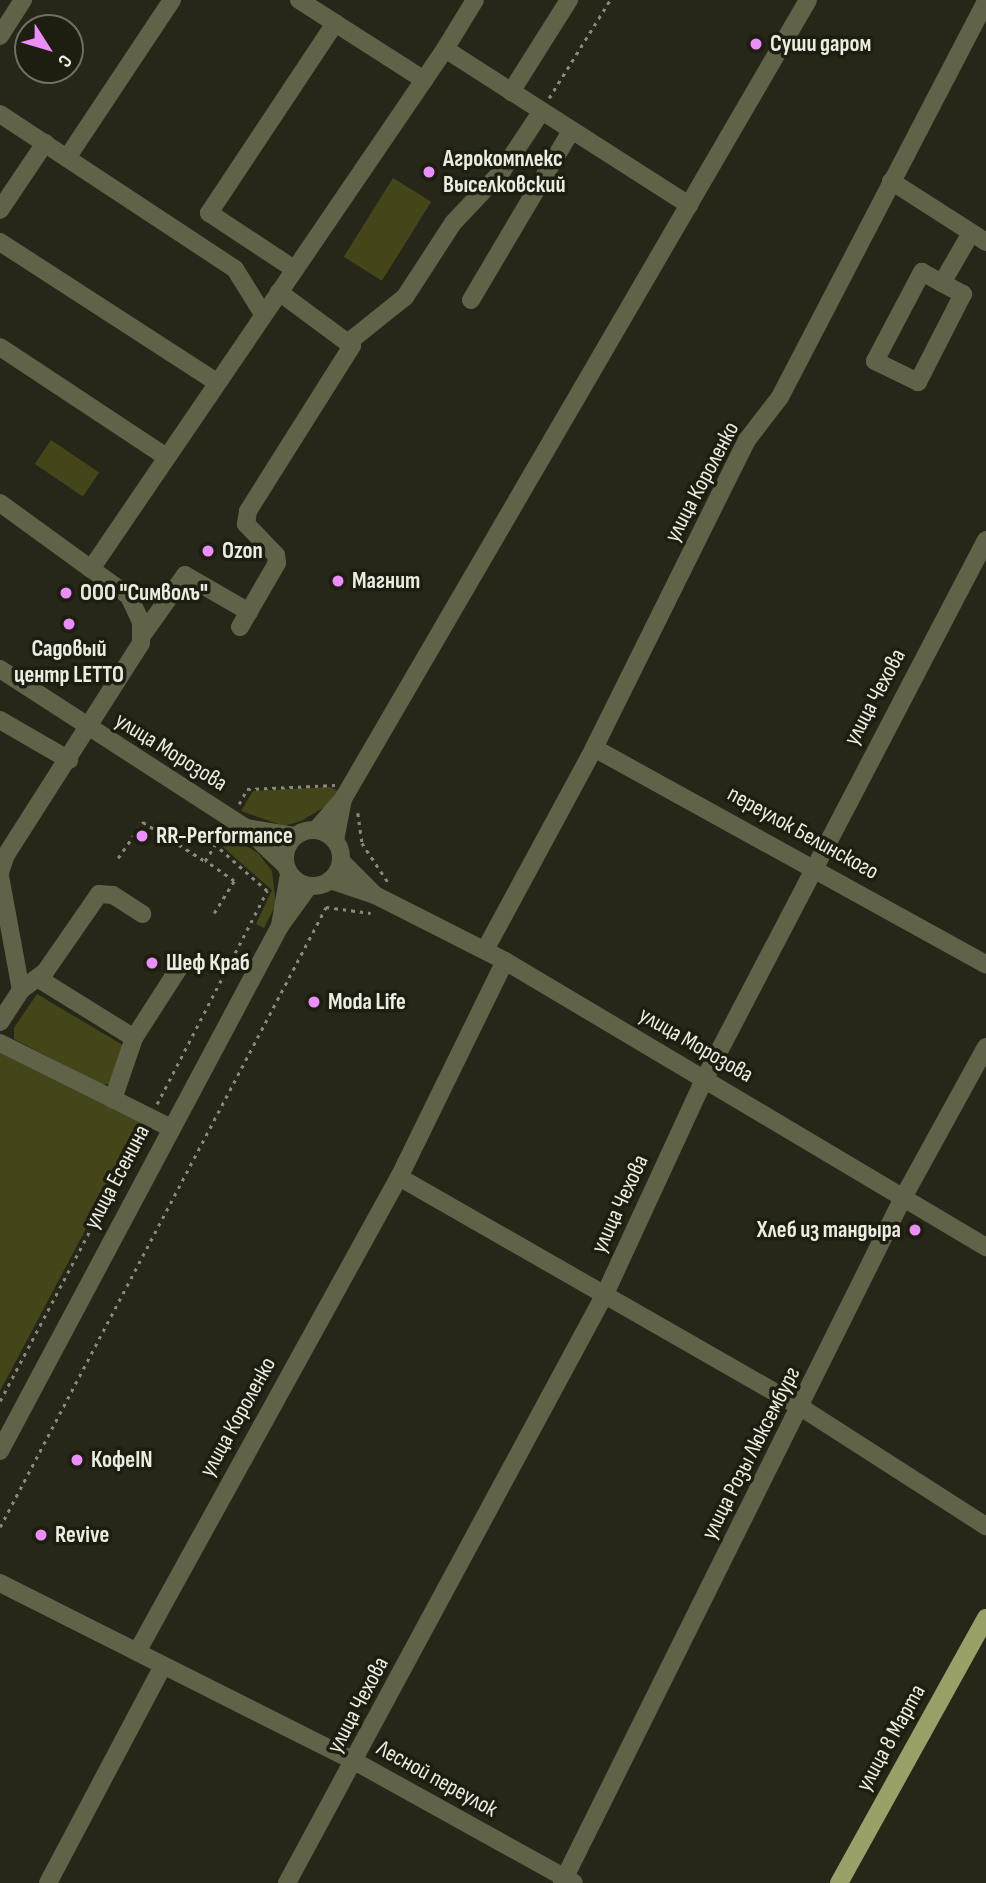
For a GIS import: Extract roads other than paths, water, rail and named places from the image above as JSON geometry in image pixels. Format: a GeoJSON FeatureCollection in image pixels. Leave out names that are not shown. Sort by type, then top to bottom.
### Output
{"type":"FeatureCollection","features":[{"type":"Feature","properties":{"kind":"main road","name":"улица 8 Марта"},"geometry":{"type":"LineString","coordinates":[[839,1883],[986,1618]]}},
{"type":"Feature","properties":{"kind":"street"},"geometry":{"type":"LineString","coordinates":[[0,36],[23,0]]}},
{"type":"Feature","properties":{"kind":"street"},"geometry":{"type":"LineString","coordinates":[[67,158],[173,0]]}},
{"type":"Feature","properties":{"kind":"street"},"geometry":{"type":"LineString","coordinates":[[299,0],[424,80]]}},
{"type":"Feature","properties":{"kind":"street"},"geometry":{"type":"LineString","coordinates":[[91,569],[445,49],[475,0]]}},
{"type":"Feature","properties":{"kind":"street"},"geometry":{"type":"LineString","coordinates":[[511,92],[569,0]]}},
{"type":"Feature","properties":{"kind":"street"},"geometry":{"type":"LineString","coordinates":[[246,828],[295,835],[316,830],[343,799],[808,0]]}},
{"type":"Feature","properties":{"kind":"street","name":"улица Короленко"},"geometry":{"type":"LineString","coordinates":[[485,950],[594,748],[747,440],[780,397],[986,2]]}},
{"type":"Feature","properties":{"kind":"street"},"geometry":{"type":"LineString","coordinates":[[294,269],[209,213],[335,23]]}},
{"type":"Feature","properties":{"kind":"street"},"geometry":{"type":"LineString","coordinates":[[445,49],[689,205]]}},
{"type":"Feature","properties":{"kind":"street"},"geometry":{"type":"LineString","coordinates":[[21,990],[7,954],[0,874],[6,855],[89,729],[141,637],[185,575],[244,619],[277,563],[276,555],[246,524],[248,511],[349,354],[350,341],[405,297],[453,223],[502,171],[541,112]]}},
{"type":"Feature","properties":{"kind":"street"},"geometry":{"type":"LineString","coordinates":[[0,114],[235,269],[263,314]]}},
{"type":"Feature","properties":{"kind":"street"},"geometry":{"type":"LineString","coordinates":[[471,300],[571,131]]}},
{"type":"Feature","properties":{"kind":"street"},"geometry":{"type":"LineString","coordinates":[[0,210],[45,143]]}},
{"type":"Feature","properties":{"kind":"street"},"geometry":{"type":"LineString","coordinates":[[891,181],[979,237],[942,283]]}},
{"type":"Feature","properties":{"kind":"street"},"geometry":{"type":"LineString","coordinates":[[0,242],[216,382]]}},
{"type":"Feature","properties":{"kind":"street"},"geometry":{"type":"LineString","coordinates":[[922,272],[942,283],[963,294],[918,382],[875,360],[922,272]]}},
{"type":"Feature","properties":{"kind":"street"},"geometry":{"type":"LineString","coordinates":[[279,292],[350,341]]}},
{"type":"Feature","properties":{"kind":"street"},"geometry":{"type":"LineString","coordinates":[[0,347],[166,457]]}},
{"type":"Feature","properties":{"kind":"street"},"geometry":{"type":"LineString","coordinates":[[0,503],[129,596],[141,622],[141,637]]}},
{"type":"Feature","properties":{"kind":"street","name":"улица Чехова"},"geometry":{"type":"LineString","coordinates":[[287,1883],[356,1762],[605,1294],[705,1078],[986,540]]}},
{"type":"Feature","properties":{"kind":"street","name":"улица Морозова"},"geometry":{"type":"LineString","coordinates":[[0,670],[246,828]]}},
{"type":"Feature","properties":{"kind":"street"},"geometry":{"type":"LineString","coordinates":[[0,720],[69,760]]}},
{"type":"Feature","properties":{"kind":"street","name":"переулок Белинского"},"geometry":{"type":"LineString","coordinates":[[594,748],[814,865],[986,964]]}},
{"type":"Feature","properties":{"kind":"street"},"geometry":{"type":"LineString","coordinates":[[343,799],[335,840],[341,861],[375,895]]}},
{"type":"Feature","properties":{"kind":"street"},"geometry":{"type":"LineString","coordinates":[[246,828],[286,869],[310,886]]}},
{"type":"Feature","properties":{"kind":"street"},"geometry":{"type":"LineString","coordinates":[[316,830],[335,840]]}},
{"type":"Feature","properties":{"kind":"street"},"geometry":{"type":"LineString","coordinates":[[280,926],[286,869],[284,854],[295,835]]}},
{"type":"Feature","properties":{"kind":"street"},"geometry":{"type":"LineString","coordinates":[[330,880],[341,861]]}},
{"type":"Feature","properties":{"kind":"street"},"geometry":{"type":"LineString","coordinates":[[280,926],[310,886],[330,880],[375,895]]}},
{"type":"Feature","properties":{"kind":"street"},"geometry":{"type":"LineString","coordinates":[[0,1022],[21,990],[39,979],[99,894],[113,895],[142,914]]}},
{"type":"Feature","properties":{"kind":"street","name":"улица Морозова"},"geometry":{"type":"LineString","coordinates":[[375,895],[505,961],[905,1196],[986,1247]]}},
{"type":"Feature","properties":{"kind":"street","name":"улица Есенина"},"geometry":{"type":"LineString","coordinates":[[0,1451],[280,926]]}},
{"type":"Feature","properties":{"kind":"street","name":"улица Короленко"},"geometry":{"type":"LineString","coordinates":[[136,1652],[398,1177],[505,961]]}},
{"type":"Feature","properties":{"kind":"street"},"geometry":{"type":"LineString","coordinates":[[113,1100],[134,1038],[180,968]]}},
{"type":"Feature","properties":{"kind":"street"},"geometry":{"type":"LineString","coordinates":[[39,979],[134,1038]]}},
{"type":"Feature","properties":{"kind":"street"},"geometry":{"type":"LineString","coordinates":[[0,1044],[171,1128]]}},
{"type":"Feature","properties":{"kind":"street","name":"улица Розы Люксембург"},"geometry":{"type":"LineString","coordinates":[[567,1881],[905,1196],[986,1047]]}},
{"type":"Feature","properties":{"kind":"street"},"geometry":{"type":"LineString","coordinates":[[398,1177],[802,1408],[986,1526]]}},
{"type":"Feature","properties":{"kind":"street"},"geometry":{"type":"LineString","coordinates":[[0,1583],[162,1668],[48,1883]]}},
{"type":"Feature","properties":{"kind":"street","name":"Лесной переулок"},"geometry":{"type":"LineString","coordinates":[[162,1668],[356,1762],[567,1881]]}},
{"type":"Feature","properties":{"kind":"place","name":"Суши даром"},"geometry":{"type":"Point","coordinates":[756,44]}},
{"type":"Feature","properties":{"kind":"place","name":"Агрокомплекс Выселковский"},"geometry":{"type":"Point","coordinates":[429,172]}},
{"type":"Feature","properties":{"kind":"place","name":"Ozon"},"geometry":{"type":"Point","coordinates":[208,551]}},
{"type":"Feature","properties":{"kind":"place","name":"Магнит"},"geometry":{"type":"Point","coordinates":[338,581]}},
{"type":"Feature","properties":{"kind":"place","name":"ООО \"Символъ\""},"geometry":{"type":"Point","coordinates":[66,593]}},
{"type":"Feature","properties":{"kind":"place","name":"Садовый центр LETTO"},"geometry":{"type":"Point","coordinates":[69,624]}},
{"type":"Feature","properties":{"kind":"place","name":"RR-Performance"},"geometry":{"type":"Point","coordinates":[142,836]}},
{"type":"Feature","properties":{"kind":"place","name":"Шеф Краб"},"geometry":{"type":"Point","coordinates":[152,963]}},
{"type":"Feature","properties":{"kind":"place","name":"Moda Life"},"geometry":{"type":"Point","coordinates":[314,1002]}},
{"type":"Feature","properties":{"kind":"place","name":"Хлеб из тандыра"},"geometry":{"type":"Point","coordinates":[915,1230]}},
{"type":"Feature","properties":{"kind":"place","name":"КофеIN"},"geometry":{"type":"Point","coordinates":[77,1460]}},
{"type":"Feature","properties":{"kind":"place","name":"Revive"},"geometry":{"type":"Point","coordinates":[41,1535]}}]}
